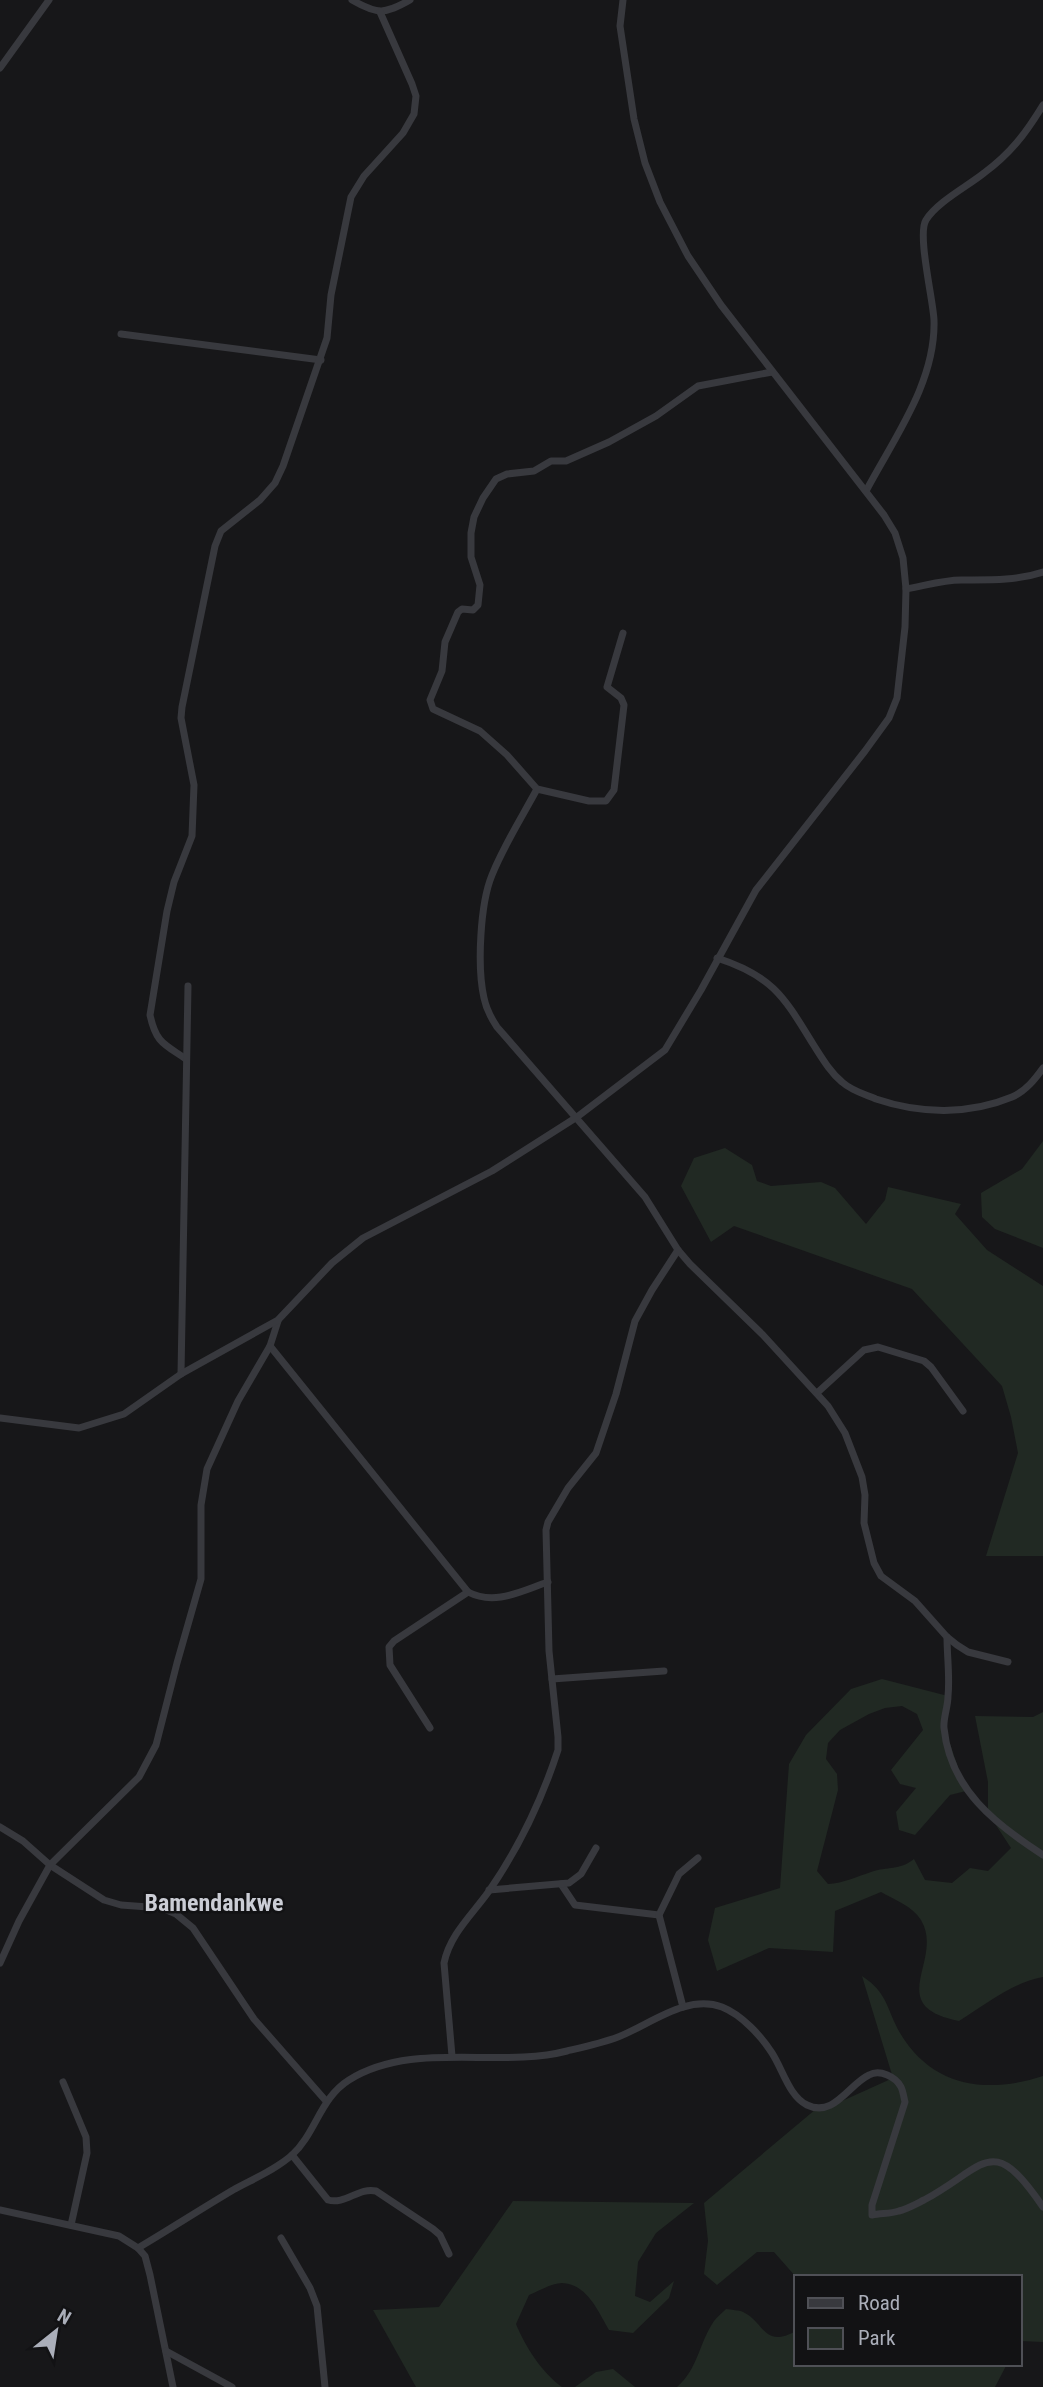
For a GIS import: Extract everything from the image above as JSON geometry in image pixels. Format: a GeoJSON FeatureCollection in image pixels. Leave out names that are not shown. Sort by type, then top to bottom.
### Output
{"type":"FeatureCollection","features":[{"type":"Feature","properties":{"kind":"street"},"geometry":{"type":"LineString","coordinates":[[0,68],[49,0]]}},
{"type":"Feature","properties":{"kind":"street"},"geometry":{"type":"LineString","coordinates":[[352,0],[380,12],[391,11],[410,0]]}},
{"type":"Feature","properties":{"kind":"street"},"geometry":{"type":"LineString","coordinates":[[0,1418],[79,1429],[124,1414],[181,1374],[278,1320],[332,1263],[363,1238],[492,1171],[577,1117],[665,1050],[756,890],[889,718],[900,682],[905,627],[906,589],[903,558],[895,533],[866,491],[714,296],[688,256],[660,202],[645,163],[634,119],[620,26],[623,0]]}},
{"type":"Feature","properties":{"kind":"street"},"geometry":{"type":"LineString","coordinates":[[186,1059],[161,1041],[154,1032],[150,1015],[172,892],[192,836],[194,785],[181,718],[187,679],[215,546],[221,531],[260,500],[275,483],[321,360],[351,197],[364,176],[403,133],[414,114],[416,96],[412,83],[380,12]]}},
{"type":"Feature","properties":{"kind":"street"},"geometry":{"type":"LineString","coordinates":[[866,491],[930,366],[934,329],[933,303],[922,233],[925,220],[939,206],[1002,159],[1024,136],[1042,105]]}},
{"type":"Feature","properties":{"kind":"street"},"geometry":{"type":"LineString","coordinates":[[121,334],[321,360]]}},
{"type":"Feature","properties":{"kind":"street"},"geometry":{"type":"LineString","coordinates":[[623,633],[607,687],[621,698],[625,713],[614,790],[606,801],[589,801],[537,789],[480,731],[433,709],[430,703],[442,671],[444,642],[458,612],[462,609],[472,610],[478,605],[480,584],[471,557],[471,533],[474,517],[496,480],[508,474],[534,471],[551,461],[566,461],[609,442],[656,416],[698,386],[772,372]]}},
{"type":"Feature","properties":{"kind":"street"},"geometry":{"type":"LineString","coordinates":[[906,589],[949,581],[979,582],[1027,577],[1043,572]]}},
{"type":"Feature","properties":{"kind":"street"},"geometry":{"type":"LineString","coordinates":[[537,789],[492,874],[486,894],[481,980],[484,1000],[497,1027],[645,1197],[678,1250],[710,1285],[763,1335],[828,1406],[845,1433],[862,1477],[865,1495],[864,1523],[877,1571],[881,1576],[915,1601],[947,1637],[968,1651],[1008,1662]]}},
{"type":"Feature","properties":{"kind":"street"},"geometry":{"type":"LineString","coordinates":[[717,958],[745,968],[774,987],[785,999],[825,1063],[844,1084],[895,1105],[936,1111],[968,1109],[1013,1097],[1024,1090],[1043,1068]]}},
{"type":"Feature","properties":{"kind":"street"},"geometry":{"type":"LineString","coordinates":[[181,1374],[188,986]]}},
{"type":"Feature","properties":{"kind":"street"},"geometry":{"type":"LineString","coordinates":[[452,2056],[444,1963],[446,1952],[456,1933],[489,1890],[521,1836],[558,1750],[545,1538],[548,1521],[568,1488],[596,1453],[616,1394],[635,1321],[678,1250]]}},
{"type":"Feature","properties":{"kind":"street"},"geometry":{"type":"LineString","coordinates":[[0,1963],[24,1911],[50,1865],[139,1777],[156,1745],[201,1579],[201,1505],[207,1469],[238,1401],[270,1346],[278,1320]]}},
{"type":"Feature","properties":{"kind":"street"},"geometry":{"type":"LineString","coordinates":[[270,1346],[468,1592],[481,1598],[497,1599],[548,1582]]}},
{"type":"Feature","properties":{"kind":"street"},"geometry":{"type":"LineString","coordinates":[[817,1394],[864,1350],[878,1347],[924,1361],[963,1411]]}},
{"type":"Feature","properties":{"kind":"street"},"geometry":{"type":"LineString","coordinates":[[430,1728],[390,1665],[389,1647],[468,1592]]}},
{"type":"Feature","properties":{"kind":"street"},"geometry":{"type":"LineString","coordinates":[[947,1637],[948,1696],[943,1726],[955,1770],[966,1791],[988,1813],[1014,1837],[1043,1855]]}},
{"type":"Feature","properties":{"kind":"street"},"geometry":{"type":"LineString","coordinates":[[552,1679],[664,1671]]}},
{"type":"Feature","properties":{"kind":"street"},"geometry":{"type":"LineString","coordinates":[[0,1827],[23,1841],[50,1865],[104,1900],[121,1905],[162,1908],[176,1914],[193,1928],[254,2019],[326,2101]]}},
{"type":"Feature","properties":{"kind":"street"},"geometry":{"type":"LineString","coordinates":[[489,1890],[569,1883],[577,1878],[596,1848]]}},
{"type":"Feature","properties":{"kind":"street"},"geometry":{"type":"LineString","coordinates":[[683,2007],[659,1915],[674,1881],[698,1858]]}},
{"type":"Feature","properties":{"kind":"street"},"geometry":{"type":"LineString","coordinates":[[561,1884],[575,1905],[659,1915]]}},
{"type":"Feature","properties":{"kind":"street"},"geometry":{"type":"LineString","coordinates":[[138,2248],[292,2155],[305,2140],[326,2101],[347,2081],[371,2069],[397,2062],[452,2056],[537,2057],[566,2052],[617,2037],[692,2004],[710,2004],[742,2018],[771,2052],[792,2091],[803,2103],[816,2109],[831,2106],[870,2074],[890,2076],[901,2086],[905,2102],[872,2205],[872,2215],[897,2212],[923,2200],[990,2160],[1003,2163],[1016,2171],[1043,2207]]}},
{"type":"Feature","properties":{"kind":"street"},"geometry":{"type":"LineString","coordinates":[[63,2082],[86,2137],[87,2153],[71,2225]]}},
{"type":"Feature","properties":{"kind":"street"},"geometry":{"type":"LineString","coordinates":[[292,2155],[328,2200],[338,2201],[367,2190],[376,2191],[440,2235],[449,2254]]}},
{"type":"Feature","properties":{"kind":"street"},"geometry":{"type":"LineString","coordinates":[[0,2210],[119,2236],[138,2248],[145,2256],[150,2275],[173,2387]]}},
{"type":"Feature","properties":{"kind":"street"},"geometry":{"type":"LineString","coordinates":[[281,2238],[310,2288],[317,2306],[325,2387]]}},
{"type":"Feature","properties":{"kind":"street"},"geometry":{"type":"LineString","coordinates":[[166,2351],[232,2387]]}},
{"type":"Feature","properties":{"kind":"green space"},"geometry":{"type":"Polygon","coordinates":[[[1043,1141],[1043,1248],[995,1229],[982,1217],[981,1193],[1022,1169],[1043,1141]]]}},
{"type":"Feature","properties":{"kind":"green space"},"geometry":{"type":"Polygon","coordinates":[[[725,1148],[752,1165],[757,1181],[771,1186],[821,1182],[835,1188],[866,1224],[885,1200],[888,1187],[961,1204],[955,1214],[987,1250],[1043,1286],[1043,1556],[986,1556],[1018,1453],[1002,1386],[912,1289],[734,1226],[711,1242],[681,1186],[694,1158],[725,1148]]]}},
{"type":"Feature","properties":{"kind":"green space"},"geometry":{"type":"Polygon","coordinates":[[[882,1679],[948,1696],[944,1726],[966,1791],[950,1795],[915,1835],[899,1830],[896,1812],[916,1788],[900,1784],[891,1770],[923,1730],[917,1714],[902,1706],[885,1708],[840,1730],[828,1743],[826,1759],[837,1774],[838,1790],[817,1871],[828,1884],[898,1867],[914,1859],[925,1880],[952,1883],[970,1868],[988,1871],[1011,1848],[988,1813],[988,1782],[975,1716],[1033,1717],[1043,1712],[1043,1977],[1010,1989],[959,2021],[936,2014],[924,2005],[919,1993],[926,1951],[926,1935],[921,1920],[908,1907],[881,1892],[835,1911],[833,1952],[769,1948],[717,1971],[708,1940],[715,1908],[780,1888],[789,1764],[806,1735],[851,1689],[882,1679]]]}},
{"type":"Feature","properties":{"kind":"green space"},"geometry":{"type":"Polygon","coordinates":[[[862,1976],[882,1995],[900,2033],[913,2051],[945,2076],[982,2085],[1002,2085],[1043,2076],[1043,2342],[1022,2341],[1022,2275],[794,2275],[774,2252],[757,2252],[717,2285],[704,2274],[708,2241],[704,2203],[816,2109],[831,2106],[893,2078],[862,1976]]]}},
{"type":"Feature","properties":{"kind":"green space"},"geometry":{"type":"Polygon","coordinates":[[[513,2201],[694,2203],[656,2233],[638,2262],[635,2296],[650,2302],[674,2281],[669,2298],[633,2333],[609,2330],[591,2300],[578,2288],[562,2283],[550,2286],[529,2295],[516,2324],[535,2358],[562,2387],[416,2387],[373,2310],[439,2307],[513,2201]]]}},
{"type":"Feature","properties":{"kind":"green space"},"geometry":{"type":"Polygon","coordinates":[[[726,2309],[737,2310],[750,2316],[771,2336],[785,2336],[794,2332],[794,2366],[1006,2366],[995,2387],[677,2387],[690,2372],[714,2321],[726,2309]]]}},
{"type":"Feature","properties":{"kind":"green space"},"geometry":{"type":"Polygon","coordinates":[[[613,2369],[635,2387],[575,2387],[596,2372],[613,2369]]]}},
{"type":"Feature","properties":{"kind":"district","name":"Bamendankwe"},"geometry":{"type":"Point","coordinates":[214,1903]}}]}
